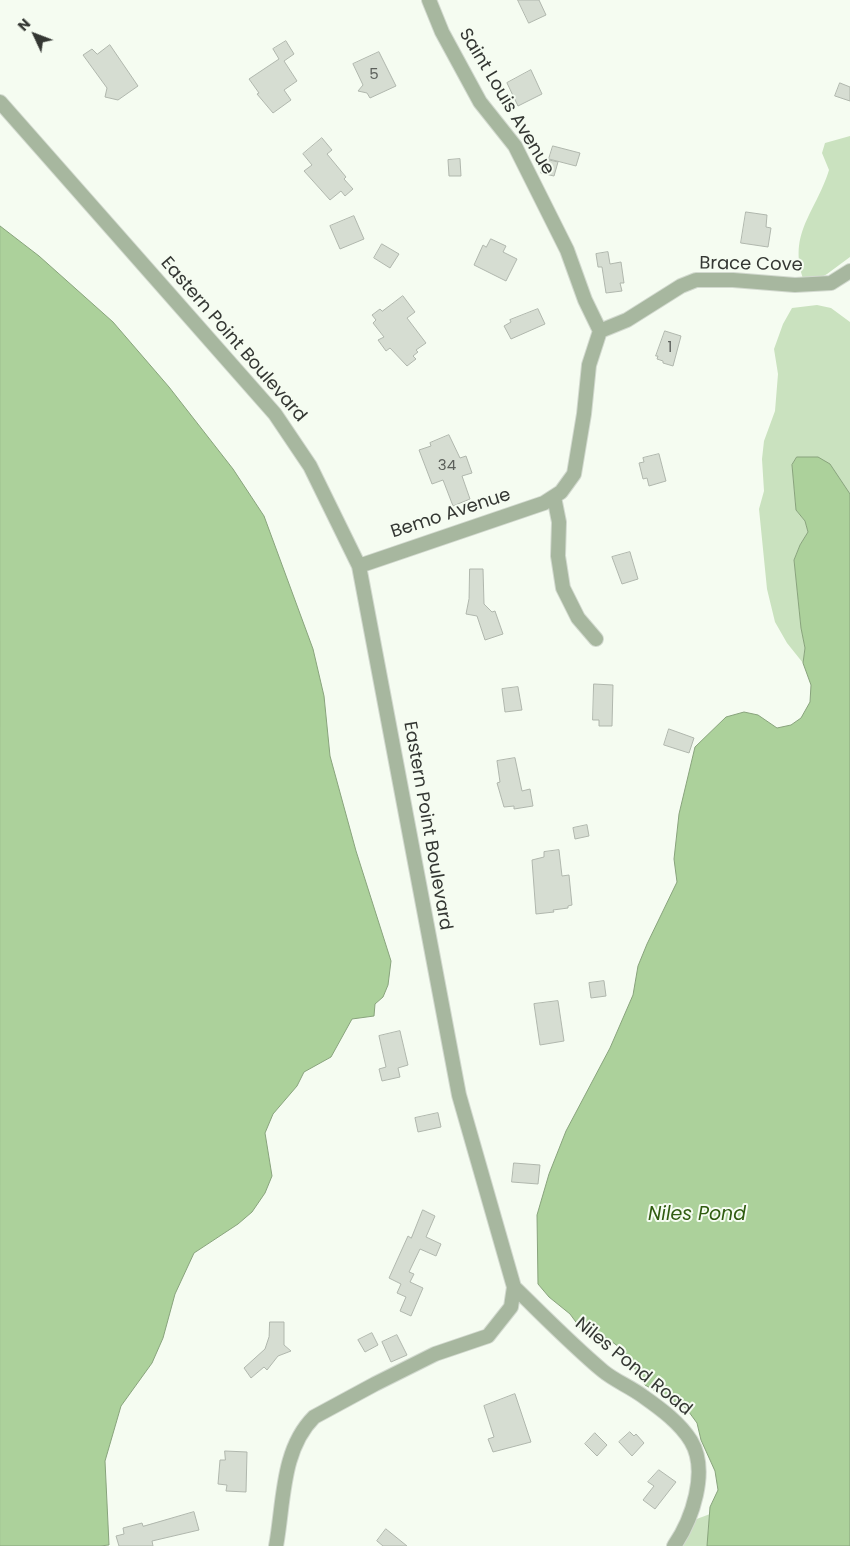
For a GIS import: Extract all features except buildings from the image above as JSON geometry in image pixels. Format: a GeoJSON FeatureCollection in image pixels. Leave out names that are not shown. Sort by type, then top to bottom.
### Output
{"type":"FeatureCollection","features":[{"type":"Feature","properties":{"kind":"street","name":"Saint Louis Avenue"},"geometry":{"type":"LineString","coordinates":[[429,0],[442,32],[480,102],[515,146],[567,250],[585,300],[600,331]]}},
{"type":"Feature","properties":{"kind":"street","name":"Eastern Point Boulevard"},"geometry":{"type":"LineString","coordinates":[[0,102],[275,414],[310,466],[359,566],[457,1086],[514,1287],[511,1307],[488,1336],[435,1354],[314,1417],[306,1425],[293,1448],[284,1481],[282,1512],[276,1546]]}},
{"type":"Feature","properties":{"kind":"street","name":"Brace Cove"},"geometry":{"type":"LineString","coordinates":[[600,331],[627,320],[674,290],[696,280],[733,280],[795,285],[831,283],[850,271]]}},
{"type":"Feature","properties":{"kind":"street"},"geometry":{"type":"LineString","coordinates":[[596,639],[578,618],[563,588],[558,556],[559,522],[554,497],[561,492],[574,474],[590,364],[600,331]]}},
{"type":"Feature","properties":{"kind":"street","name":"Bemo Avenue"},"geometry":{"type":"LineString","coordinates":[[359,566],[544,503],[554,497]]}},
{"type":"Feature","properties":{"kind":"street","name":"Niles Pond Road"},"geometry":{"type":"LineString","coordinates":[[514,1287],[603,1371],[643,1396],[666,1414],[692,1442],[697,1459],[696,1494],[688,1519],[674,1546]]}},
{"type":"Feature","properties":{"kind":"shaded area"},"geometry":{"type":"Polygon","coordinates":[[[850,136],[850,257],[827,274],[806,286],[800,268],[800,239],[829,170],[822,153],[825,143],[850,136]]]}},
{"type":"Feature","properties":{"kind":"shaded area"},"geometry":{"type":"Polygon","coordinates":[[[817,305],[831,308],[850,322],[850,494],[830,464],[792,465],[796,510],[805,521],[808,532],[794,560],[805,648],[803,663],[787,643],[775,622],[767,589],[759,509],[764,491],[762,459],[764,441],[775,411],[778,374],[774,349],[783,324],[792,308],[817,305]]]}},
{"type":"Feature","properties":{"kind":"shaded area"},"geometry":{"type":"Polygon","coordinates":[[[710,1514],[709,1546],[675,1546],[694,1520],[710,1514]]]}},
{"type":"Feature","properties":{"kind":"water"},"geometry":{"type":"Polygon","coordinates":[[[0,226],[39,256],[113,322],[169,387],[233,469],[264,516],[313,649],[324,696],[330,756],[356,851],[391,961],[388,985],[383,997],[375,1004],[374,1016],[352,1019],[331,1057],[304,1072],[297,1086],[273,1114],[265,1133],[272,1176],[265,1193],[252,1212],[238,1224],[194,1253],[175,1294],[163,1338],[152,1363],[121,1406],[105,1461],[109,1545],[100,1546],[0,1546],[0,226]]]}},
{"type":"Feature","properties":{"kind":"water","name":"Niles Pond"},"geometry":{"type":"Polygon","coordinates":[[[797,457],[818,457],[830,464],[850,494],[850,1546],[707,1546],[710,1507],[718,1490],[715,1471],[701,1440],[697,1423],[686,1408],[645,1385],[623,1350],[607,1338],[584,1333],[570,1314],[549,1297],[538,1284],[537,1215],[549,1174],[566,1131],[610,1048],[633,995],[638,966],[677,882],[674,859],[679,814],[695,747],[726,717],[744,712],[758,715],[777,728],[791,725],[801,718],[810,702],[811,685],[803,663],[805,648],[794,560],[808,532],[805,521],[796,510],[792,465],[797,457]]]}}]}
